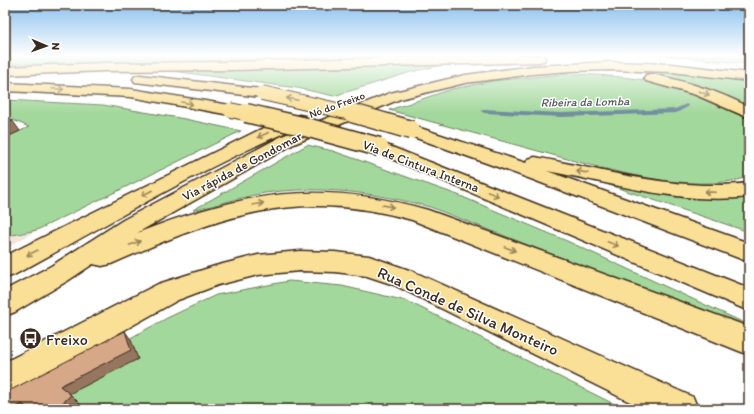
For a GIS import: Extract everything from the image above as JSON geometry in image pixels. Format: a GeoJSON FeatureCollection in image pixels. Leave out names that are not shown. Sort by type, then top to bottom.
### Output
{"type":"FeatureCollection","features":[{"type":"Feature","properties":{"kind":"main road","name":"Via de Cintura Interna"},"geometry":{"type":"LineString","coordinates":[[72,74],[201,84],[262,93],[332,108],[411,130],[482,153],[649,217],[749,253]]}},
{"type":"Feature","properties":{"kind":"main road","name":"Nó do Freixo"},"geometry":{"type":"LineString","coordinates":[[5,268],[258,137],[312,114],[379,90],[441,74]]}},
{"type":"Feature","properties":{"kind":"main road","name":"Via rápida de Gondomar"},"geometry":{"type":"LineString","coordinates":[[5,304],[60,273],[131,226],[295,137],[394,96],[465,79],[500,74]]}},
{"type":"Feature","properties":{"kind":"main road"},"geometry":{"type":"LineString","coordinates":[[623,74],[682,85],[713,96],[749,113]]}},
{"type":"Feature","properties":{"kind":"main road"},"geometry":{"type":"LineString","coordinates":[[726,74],[749,77]]}},
{"type":"Feature","properties":{"kind":"main road","name":"Via de Cintura Interna"},"geometry":{"type":"LineString","coordinates":[[5,87],[131,93],[230,110],[302,126],[380,147],[749,300]]}},
{"type":"Feature","properties":{"kind":"main road"},"geometry":{"type":"LineString","coordinates":[[482,153],[664,188],[716,192],[749,190]]}},
{"type":"Feature","properties":{"kind":"main road"},"geometry":{"type":"LineString","coordinates":[[60,273],[162,232],[214,214],[258,204],[299,198],[365,202],[420,215],[749,342]]}},
{"type":"Feature","properties":{"kind":"main road","name":"Rua Conde de Silva Monteiro"},"geometry":{"type":"LineString","coordinates":[[5,379],[175,290],[215,276],[258,264],[300,261],[335,262],[369,266],[403,278],[681,409]]}},
{"type":"Feature","properties":{"kind":"shaded area"},"geometry":{"type":"Polygon","coordinates":[[[37,230],[5,249],[5,235],[22,234],[37,230]]]}},
{"type":"Feature","properties":{"kind":"green space"},"geometry":{"type":"Polygon","coordinates":[[[197,74],[404,74],[334,96],[297,88],[197,74]]]}},
{"type":"Feature","properties":{"kind":"green space"},"geometry":{"type":"Polygon","coordinates":[[[562,74],[613,76],[661,83],[706,96],[728,106],[749,119],[749,177],[725,182],[699,183],[644,177],[588,164],[389,110],[452,89],[493,81],[562,74]]]}},
{"type":"Feature","properties":{"kind":"green space"},"geometry":{"type":"Polygon","coordinates":[[[650,74],[689,74],[749,80],[749,108],[698,86],[650,74]]]}},
{"type":"Feature","properties":{"kind":"green space"},"geometry":{"type":"Polygon","coordinates":[[[5,100],[103,105],[185,119],[241,131],[37,230],[8,236],[5,235],[5,138],[29,127],[13,120],[5,123],[5,100]]]}},
{"type":"Feature","properties":{"kind":"green space"},"geometry":{"type":"Polygon","coordinates":[[[307,145],[333,151],[458,195],[567,241],[749,325],[735,325],[430,207],[410,202],[369,194],[328,190],[307,190],[265,193],[193,210],[307,145]]]}},
{"type":"Feature","properties":{"kind":"green space"},"geometry":{"type":"Polygon","coordinates":[[[597,181],[749,196],[749,232],[597,181]]]}},
{"type":"Feature","properties":{"kind":"green space"},"geometry":{"type":"Polygon","coordinates":[[[289,281],[342,286],[407,301],[624,409],[5,409],[5,404],[46,384],[167,318],[216,295],[289,281]]]}},
{"type":"Feature","properties":{"kind":"building"},"geometry":{"type":"Polygon","coordinates":[[[5,116],[12,120],[5,123],[5,116]]]}},
{"type":"Feature","properties":{"kind":"building"},"geometry":{"type":"Polygon","coordinates":[[[125,331],[131,350],[60,386],[71,395],[56,409],[29,409],[22,404],[13,409],[7,409],[5,406],[5,393],[125,331]]]}},
{"type":"Feature","properties":{"kind":"waterway","name":"Ribeira da Lomba"},"geometry":{"type":"LineString","coordinates":[[484,111],[561,115],[676,111],[686,106]]}},
{"type":"Feature","properties":{"kind":"place","name":"Freixo"},"geometry":{"type":"Point","coordinates":[31,339]}}]}
